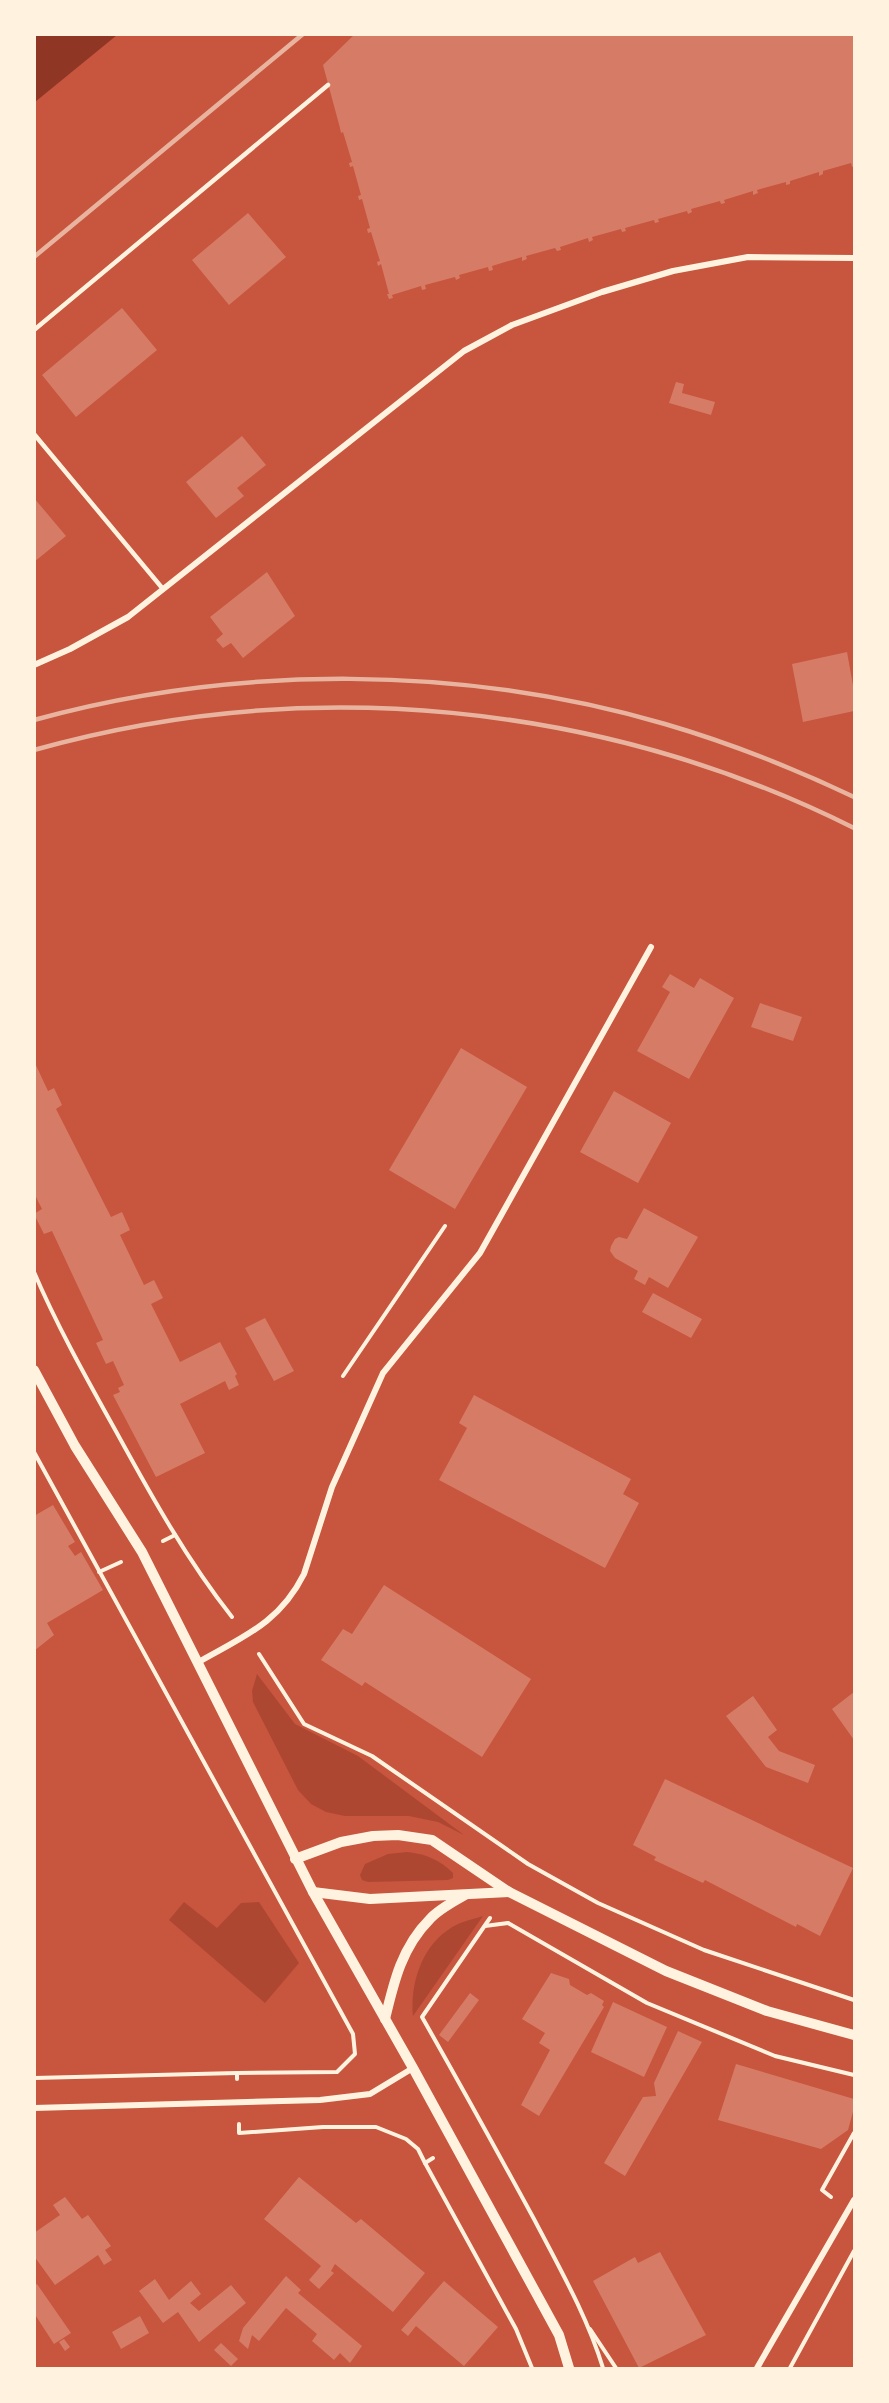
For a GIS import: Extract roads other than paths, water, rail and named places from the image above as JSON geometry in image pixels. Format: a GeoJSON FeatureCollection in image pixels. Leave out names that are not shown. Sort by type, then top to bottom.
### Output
{"type":"FeatureCollection","features":[{"type":"Feature","properties":{"kind":"street"},"geometry":{"type":"LineString","coordinates":[[34,664],[70,649],[128,617],[464,351],[512,325],[602,292],[673,272],[748,257],[855,258]]}},
{"type":"Feature","properties":{"kind":"street"},"geometry":{"type":"LineString","coordinates":[[196,1663],[265,1624],[297,1588],[304,1574],[332,1487],[383,1373],[480,1253],[651,947]]}},
{"type":"Feature","properties":{"kind":"street"},"geometry":{"type":"LineString","coordinates":[[34,1370],[75,1446],[142,1552],[295,1859],[413,2067],[559,2335],[569,2368]]}},
{"type":"Feature","properties":{"kind":"street"},"geometry":{"type":"LineString","coordinates":[[295,1859],[341,1842],[373,1836],[398,1835],[432,1840],[509,1892],[666,1971],[767,2011],[855,2035]]}},
{"type":"Feature","properties":{"kind":"street"},"geometry":{"type":"LineString","coordinates":[[313,1892],[370,1899],[509,1892]]}},
{"type":"Feature","properties":{"kind":"street"},"geometry":{"type":"LineString","coordinates":[[385,2019],[396,1976],[408,1945],[431,1917],[465,1895]]}},
{"type":"Feature","properties":{"kind":"street"},"geometry":{"type":"LineString","coordinates":[[34,2108],[330,2099],[370,2094],[413,2067]]}},
{"type":"Feature","properties":{"kind":"street"},"geometry":{"type":"LineString","coordinates":[[757,2368],[855,2200]]}},
{"type":"Feature","properties":{"kind":"lane"},"geometry":{"type":"LineString","coordinates":[[34,330],[328,85]]}},
{"type":"Feature","properties":{"kind":"lane"},"geometry":{"type":"LineString","coordinates":[[34,434],[163,589]]}},
{"type":"Feature","properties":{"kind":"railway"},"geometry":{"type":"LineString","coordinates":[[34,257],[303,34]]}},
{"type":"Feature","properties":{"kind":"railway"},"geometry":{"type":"LineString","coordinates":[[34,720],[111,702],[190,689],[269,681],[350,679],[430,682],[510,691],[588,705],[665,724],[761,757],[854,797]]}},
{"type":"Feature","properties":{"kind":"railway"},"geometry":{"type":"LineString","coordinates":[[34,750],[137,726],[242,712],[347,708],[452,713],[556,728],[658,752],[758,785],[854,828]]}}]}
